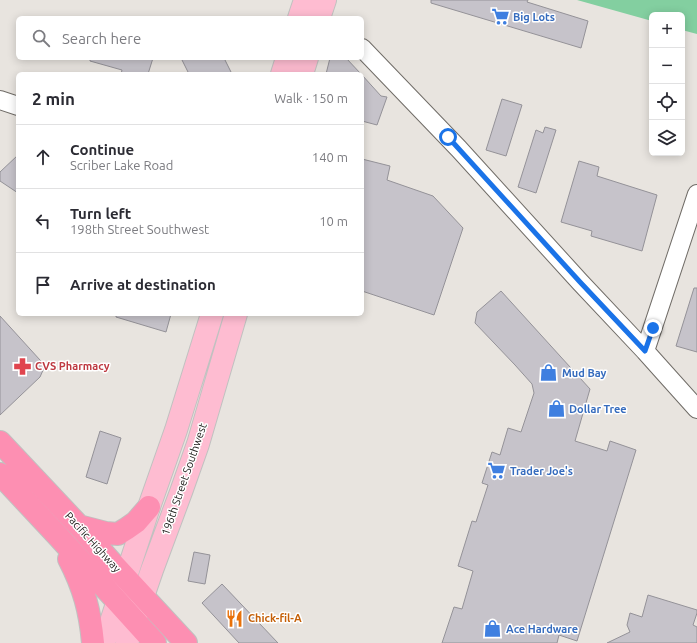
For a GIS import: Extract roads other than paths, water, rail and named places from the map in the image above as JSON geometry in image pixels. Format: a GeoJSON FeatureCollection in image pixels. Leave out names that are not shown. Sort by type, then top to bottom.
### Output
{"type":"FeatureCollection","features":[{"type":"Feature","properties":{"kind":"highway","name":"Pacific Highway"},"geometry":{"type":"LineString","coordinates":[[0,442],[186,643]]}},
{"type":"Feature","properties":{"kind":"highway","name":"Pacific Highway"},"geometry":{"type":"LineString","coordinates":[[0,474],[155,643]]}},
{"type":"Feature","properties":{"kind":"highway"},"geometry":{"type":"LineString","coordinates":[[79,526],[106,534],[118,534],[136,522],[149,507]]}},
{"type":"Feature","properties":{"kind":"highway"},"geometry":{"type":"LineString","coordinates":[[58,536],[79,580],[88,608],[93,643]]}},
{"type":"Feature","properties":{"kind":"main road"},"geometry":{"type":"LineString","coordinates":[[303,16],[319,7]]}},
{"type":"Feature","properties":{"kind":"main road"},"geometry":{"type":"LineString","coordinates":[[283,72],[286,60]]}},
{"type":"Feature","properties":{"kind":"main road"},"geometry":{"type":"LineString","coordinates":[[303,72],[306,60]]}},
{"type":"Feature","properties":{"kind":"main road"},"geometry":{"type":"LineString","coordinates":[[212,316],[214,338],[216,344],[224,352]]}},
{"type":"Feature","properties":{"kind":"main road"},"geometry":{"type":"LineString","coordinates":[[104,643],[125,577],[176,430],[212,316]]}},
{"type":"Feature","properties":{"kind":"main road","name":"196th Street Southwest"},"geometry":{"type":"LineString","coordinates":[[127,643],[198,444],[235,316]]}},
{"type":"Feature","properties":{"kind":"street"},"geometry":{"type":"LineString","coordinates":[[364,50],[459,149],[697,409]]}},
{"type":"Feature","properties":{"kind":"street"},"geometry":{"type":"LineString","coordinates":[[0,100],[16,105]]}},
{"type":"Feature","properties":{"kind":"street"},"geometry":{"type":"LineString","coordinates":[[645,351],[697,194]]}},
{"type":"Feature","properties":{"kind":"place","name":"Big Lots"},"geometry":{"type":"Point","coordinates":[500,17]}},
{"type":"Feature","properties":{"kind":"place","name":"CVS Pharmacy"},"geometry":{"type":"Point","coordinates":[22,366]}},
{"type":"Feature","properties":{"kind":"place","name":"Mud Bay"},"geometry":{"type":"Point","coordinates":[549,373]}},
{"type":"Feature","properties":{"kind":"place","name":"Dollar Tree"},"geometry":{"type":"Point","coordinates":[556,409]}},
{"type":"Feature","properties":{"kind":"place","name":"Trader Joe's"},"geometry":{"type":"Point","coordinates":[497,471]}},
{"type":"Feature","properties":{"kind":"place","name":"Chick-fil-A"},"geometry":{"type":"Point","coordinates":[235,618]}},
{"type":"Feature","properties":{"kind":"place","name":"Ace Hardware"},"geometry":{"type":"Point","coordinates":[493,629]}}]}
